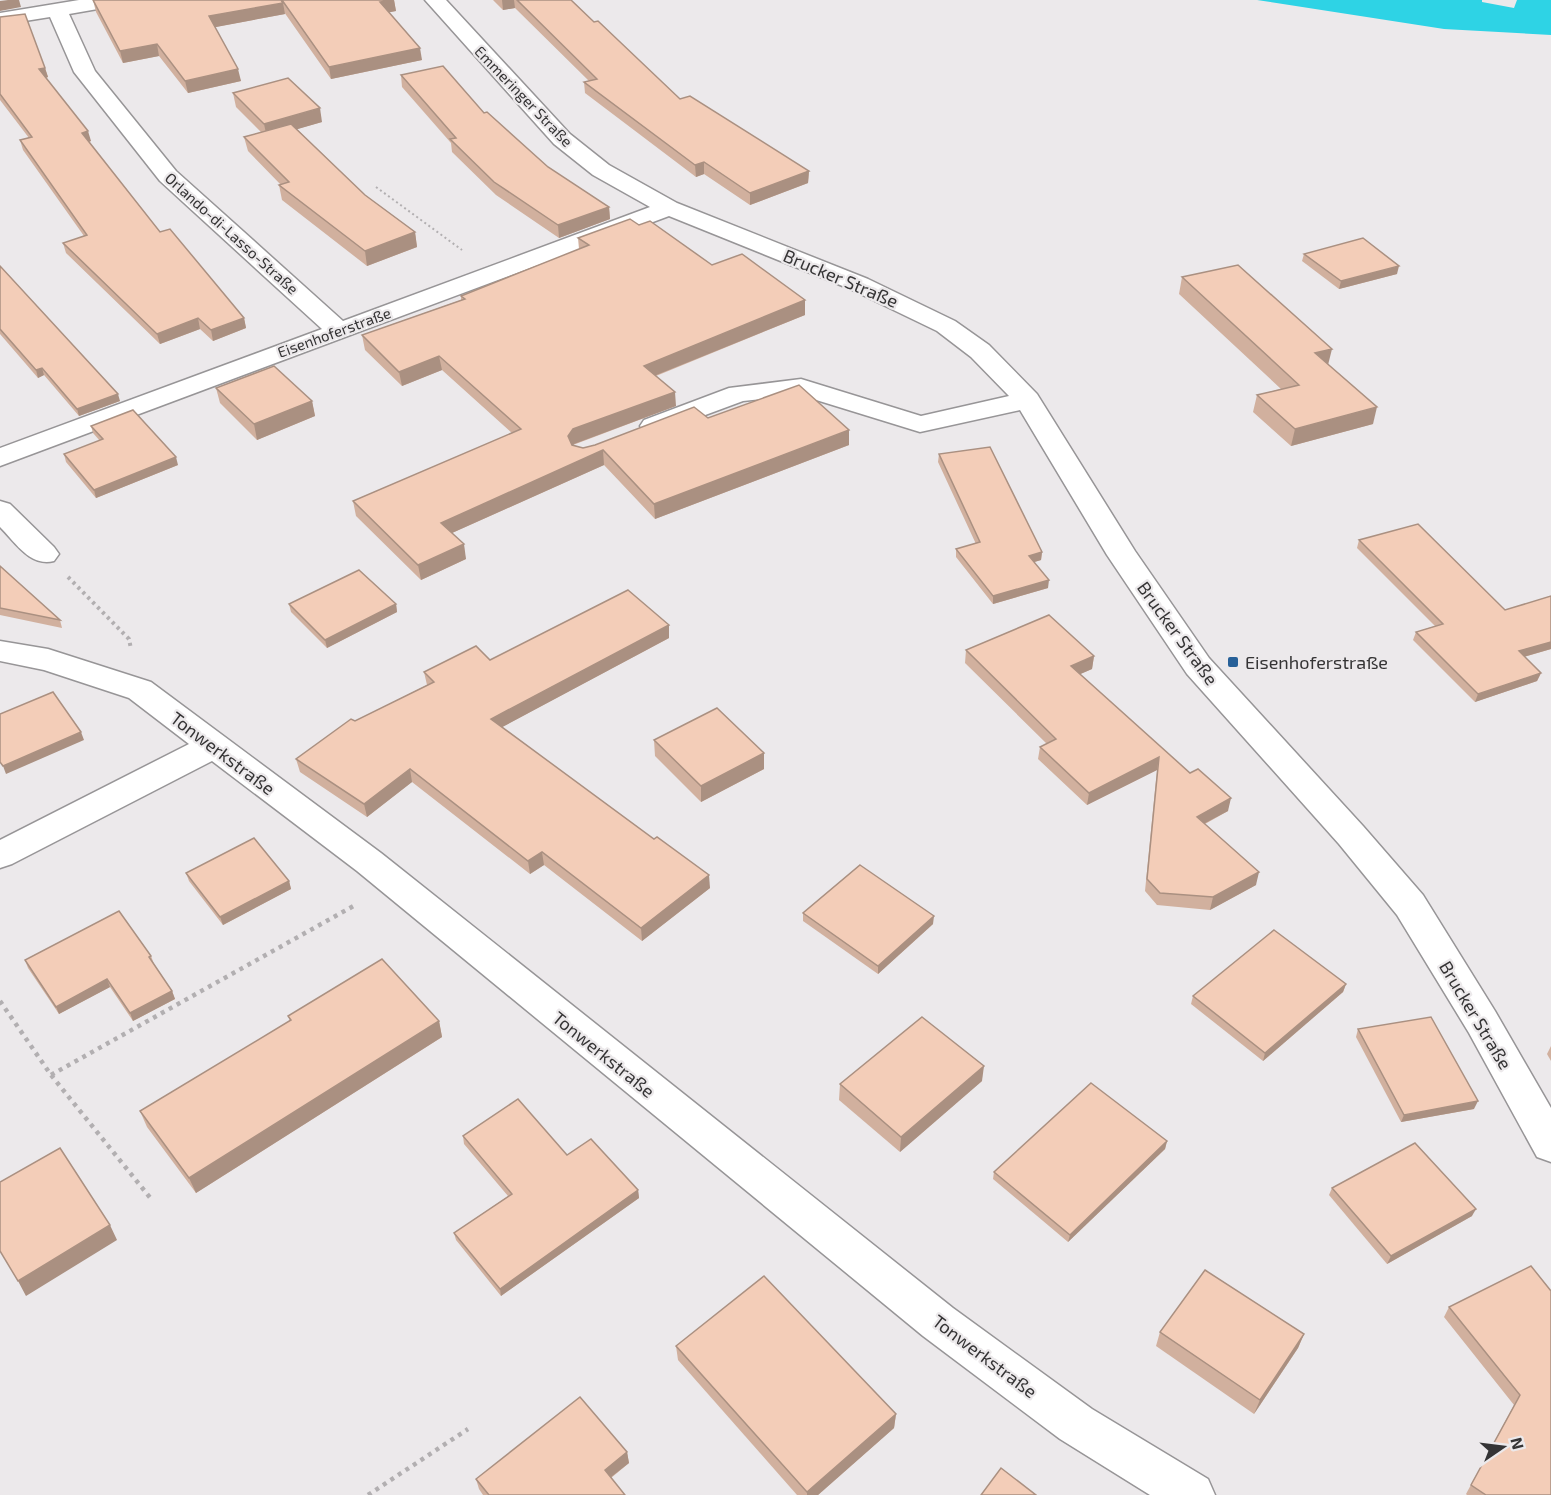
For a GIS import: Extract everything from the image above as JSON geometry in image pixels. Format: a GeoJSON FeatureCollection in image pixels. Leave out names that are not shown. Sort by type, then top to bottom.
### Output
{"type":"FeatureCollection","features":[{"type":"Feature","properties":{"kind":"street"},"geometry":{"type":"LineString","coordinates":[[0,19],[115,0]]}},
{"type":"Feature","properties":{"kind":"street","name":"Emmeringer Straße"},"geometry":{"type":"LineString","coordinates":[[435,0],[562,139],[601,170],[669,208],[718,228]]}},
{"type":"Feature","properties":{"kind":"street","name":"Orlando-di-Lasso-Straße"},"geometry":{"type":"LineString","coordinates":[[57,9],[85,72],[168,176],[338,330]]}},
{"type":"Feature","properties":{"kind":"street","name":"Eisenhoferstraße"},"geometry":{"type":"LineString","coordinates":[[0,458],[669,208]]}},
{"type":"Feature","properties":{"kind":"street","name":"Brucker Straße"},"geometry":{"type":"LineString","coordinates":[[718,228],[859,284],[946,326],[980,351],[1028,400],[1122,555],[1198,666],[1351,835],[1410,905],[1482,1022],[1551,1145]]}},
{"type":"Feature","properties":{"kind":"street"},"geometry":{"type":"LineString","coordinates":[[629,435],[738,394],[801,387],[920,424],[1028,400]]}},
{"type":"Feature","properties":{"kind":"street"},"geometry":{"type":"LineString","coordinates":[[0,510],[44,554]]}},
{"type":"Feature","properties":{"kind":"street","name":"Tonwerkstraße"},"geometry":{"type":"LineString","coordinates":[[0,651],[48,660],[140,690],[395,883],[938,1322],[1076,1424],[1192,1495]]}},
{"type":"Feature","properties":{"kind":"street"},"geometry":{"type":"LineString","coordinates":[[0,855],[213,746]]}},
{"type":"Feature","properties":{"kind":"path"},"geometry":{"type":"LineString","coordinates":[[375,187],[493,273]]}},
{"type":"Feature","properties":{"kind":"path"},"geometry":{"type":"LineString","coordinates":[[44,554],[129,639],[140,690]]}},
{"type":"Feature","properties":{"kind":"path"},"geometry":{"type":"LineString","coordinates":[[51,1075],[395,883]]}},
{"type":"Feature","properties":{"kind":"path"},"geometry":{"type":"LineString","coordinates":[[0,1001],[51,1075],[152,1200]]}},
{"type":"Feature","properties":{"kind":"path"},"geometry":{"type":"LineString","coordinates":[[368,1495],[468,1429]]}},
{"type":"Feature","properties":{"kind":"water"},"geometry":{"type":"Polygon","coordinates":[[[1257,0],[1482,0],[1482,2],[1514,8],[1517,0],[1551,0],[1551,35],[1444,29],[1257,0]]]}},
{"type":"Feature","properties":{"kind":"building"},"geometry":{"type":"Polygon","coordinates":[[[93,0],[281,0],[283,3],[209,16],[238,69],[185,81],[157,44],[120,51],[93,0]]]}},
{"type":"Feature","properties":{"kind":"building"},"geometry":{"type":"Polygon","coordinates":[[[282,0],[393,0],[380,2],[420,48],[329,67],[282,0]]]}},
{"type":"Feature","properties":{"kind":"building"},"geometry":{"type":"Polygon","coordinates":[[[517,0],[571,0],[594,22],[598,21],[680,99],[690,96],[809,171],[750,193],[704,162],[695,165],[584,82],[597,79],[517,0]]]}},
{"type":"Feature","properties":{"kind":"building"},"geometry":{"type":"Polygon","coordinates":[[[25,14],[45,68],[39,69],[88,131],[82,133],[160,232],[170,229],[244,318],[211,330],[198,318],[157,334],[63,243],[87,235],[20,140],[32,137],[0,94],[0,17],[25,14]]]}},
{"type":"Feature","properties":{"kind":"building"},"geometry":{"type":"Polygon","coordinates":[[[443,66],[484,113],[487,112],[548,167],[609,207],[558,225],[494,182],[450,139],[456,138],[401,75],[443,66]]]}},
{"type":"Feature","properties":{"kind":"building"},"geometry":{"type":"Polygon","coordinates":[[[288,78],[320,108],[264,124],[233,93],[288,78]]]}},
{"type":"Feature","properties":{"kind":"building"},"geometry":{"type":"Polygon","coordinates":[[[291,124],[365,195],[415,232],[365,251],[279,185],[289,182],[244,137],[291,124]]]}},
{"type":"Feature","properties":{"kind":"building"},"geometry":{"type":"Polygon","coordinates":[[[630,219],[639,225],[650,221],[712,265],[742,254],[805,300],[644,366],[675,392],[573,429],[568,436],[572,445],[583,448],[595,445],[694,407],[708,418],[799,385],[849,430],[654,504],[603,450],[441,523],[464,544],[418,565],[353,501],[521,429],[439,356],[399,372],[362,335],[465,299],[461,296],[589,245],[578,238],[630,219]]]}},
{"type":"Feature","properties":{"kind":"building"},"geometry":{"type":"Polygon","coordinates":[[[1363,238],[1399,266],[1341,281],[1304,254],[1363,238]]]}},
{"type":"Feature","properties":{"kind":"building"},"geometry":{"type":"Polygon","coordinates":[[[1238,265],[1332,349],[1315,353],[1377,407],[1295,429],[1257,395],[1299,385],[1182,277],[1238,265]]]}},
{"type":"Feature","properties":{"kind":"building"},"geometry":{"type":"Polygon","coordinates":[[[0,266],[118,394],[77,409],[42,368],[36,370],[0,329],[0,266]]]}},
{"type":"Feature","properties":{"kind":"building"},"geometry":{"type":"Polygon","coordinates":[[[274,366],[312,401],[254,424],[216,388],[274,366]]]}},
{"type":"Feature","properties":{"kind":"building"},"geometry":{"type":"Polygon","coordinates":[[[133,410],[176,457],[94,490],[64,454],[103,439],[91,426],[133,410]]]}},
{"type":"Feature","properties":{"kind":"building"},"geometry":{"type":"Polygon","coordinates":[[[990,447],[1042,552],[1029,556],[1049,580],[993,596],[956,549],[980,542],[939,454],[990,447]]]}},
{"type":"Feature","properties":{"kind":"building"},"geometry":{"type":"Polygon","coordinates":[[[1418,524],[1505,610],[1551,596],[1551,642],[1519,651],[1541,673],[1478,694],[1416,632],[1443,624],[1359,540],[1418,524]]]}},
{"type":"Feature","properties":{"kind":"building"},"geometry":{"type":"Polygon","coordinates":[[[0,566],[60,620],[0,608],[0,566]]]}},
{"type":"Feature","properties":{"kind":"building"},"geometry":{"type":"Polygon","coordinates":[[[359,570],[396,604],[325,640],[289,604],[359,570]]]}},
{"type":"Feature","properties":{"kind":"building"},"geometry":{"type":"Polygon","coordinates":[[[628,590],[669,625],[491,719],[654,839],[657,837],[709,875],[641,928],[542,852],[528,861],[410,769],[364,804],[296,759],[351,719],[355,721],[434,682],[424,672],[476,646],[490,660],[628,590]]]}},
{"type":"Feature","properties":{"kind":"building"},"geometry":{"type":"Polygon","coordinates":[[[1049,615],[1094,656],[1071,666],[1190,773],[1198,769],[1231,798],[1197,817],[1259,872],[1213,897],[1160,893],[1147,879],[1159,757],[1089,793],[1040,747],[1056,739],[966,650],[1049,615]]]}},
{"type":"Feature","properties":{"kind":"building"},"geometry":{"type":"Polygon","coordinates":[[[53,692],[81,732],[3,766],[0,762],[0,714],[53,692]]]}},
{"type":"Feature","properties":{"kind":"building"},"geometry":{"type":"Polygon","coordinates":[[[717,708],[764,753],[701,786],[654,740],[717,708]]]}},
{"type":"Feature","properties":{"kind":"building"},"geometry":{"type":"Polygon","coordinates":[[[254,838],[289,881],[220,917],[186,873],[254,838]]]}},
{"type":"Feature","properties":{"kind":"building"},"geometry":{"type":"Polygon","coordinates":[[[860,865],[934,916],[878,966],[803,913],[860,865]]]}},
{"type":"Feature","properties":{"kind":"building"},"geometry":{"type":"Polygon","coordinates":[[[119,911],[151,956],[149,957],[172,991],[130,1013],[107,979],[56,1007],[25,960],[119,911]]]}},
{"type":"Feature","properties":{"kind":"building"},"geometry":{"type":"Polygon","coordinates":[[[1274,930],[1346,984],[1265,1053],[1193,996],[1274,930]]]}},
{"type":"Feature","properties":{"kind":"building"},"geometry":{"type":"Polygon","coordinates":[[[382,959],[439,1021],[189,1178],[140,1111],[291,1020],[288,1016],[382,959]]]}},
{"type":"Feature","properties":{"kind":"building"},"geometry":{"type":"Polygon","coordinates":[[[922,1017],[984,1066],[901,1137],[840,1084],[922,1017]]]}},
{"type":"Feature","properties":{"kind":"building"},"geometry":{"type":"Polygon","coordinates":[[[1431,1017],[1478,1101],[1404,1115],[1358,1029],[1431,1017]]]}},
{"type":"Feature","properties":{"kind":"building"},"geometry":{"type":"Polygon","coordinates":[[[1091,1083],[1167,1141],[1070,1235],[994,1172],[1091,1083]]]}},
{"type":"Feature","properties":{"kind":"building"},"geometry":{"type":"Polygon","coordinates":[[[518,1099],[567,1155],[591,1139],[638,1190],[500,1289],[454,1233],[512,1194],[463,1136],[518,1099]]]}},
{"type":"Feature","properties":{"kind":"building"},"geometry":{"type":"Polygon","coordinates":[[[1415,1143],[1476,1209],[1391,1256],[1332,1188],[1415,1143]]]}},
{"type":"Feature","properties":{"kind":"building"},"geometry":{"type":"Polygon","coordinates":[[[60,1148],[110,1225],[18,1281],[0,1251],[0,1182],[60,1148]]]}},
{"type":"Feature","properties":{"kind":"building"},"geometry":{"type":"Polygon","coordinates":[[[1531,1266],[1551,1291],[1551,1495],[1486,1495],[1471,1485],[1520,1395],[1449,1307],[1531,1266]]]}},
{"type":"Feature","properties":{"kind":"building"},"geometry":{"type":"Polygon","coordinates":[[[1205,1270],[1304,1334],[1260,1400],[1160,1332],[1205,1270]]]}},
{"type":"Feature","properties":{"kind":"building"},"geometry":{"type":"Polygon","coordinates":[[[764,1276],[896,1414],[807,1492],[676,1346],[764,1276]]]}},
{"type":"Feature","properties":{"kind":"building"},"geometry":{"type":"Polygon","coordinates":[[[580,1397],[627,1452],[605,1470],[625,1495],[489,1495],[476,1479],[580,1397]]]}},
{"type":"Feature","properties":{"kind":"building"},"geometry":{"type":"Polygon","coordinates":[[[1001,1468],[1036,1495],[981,1495],[1001,1468]]]}},
{"type":"Feature","properties":{"kind":"place","name":"Eisenhoferstraße"},"geometry":{"type":"Point","coordinates":[1233,662]}}]}
